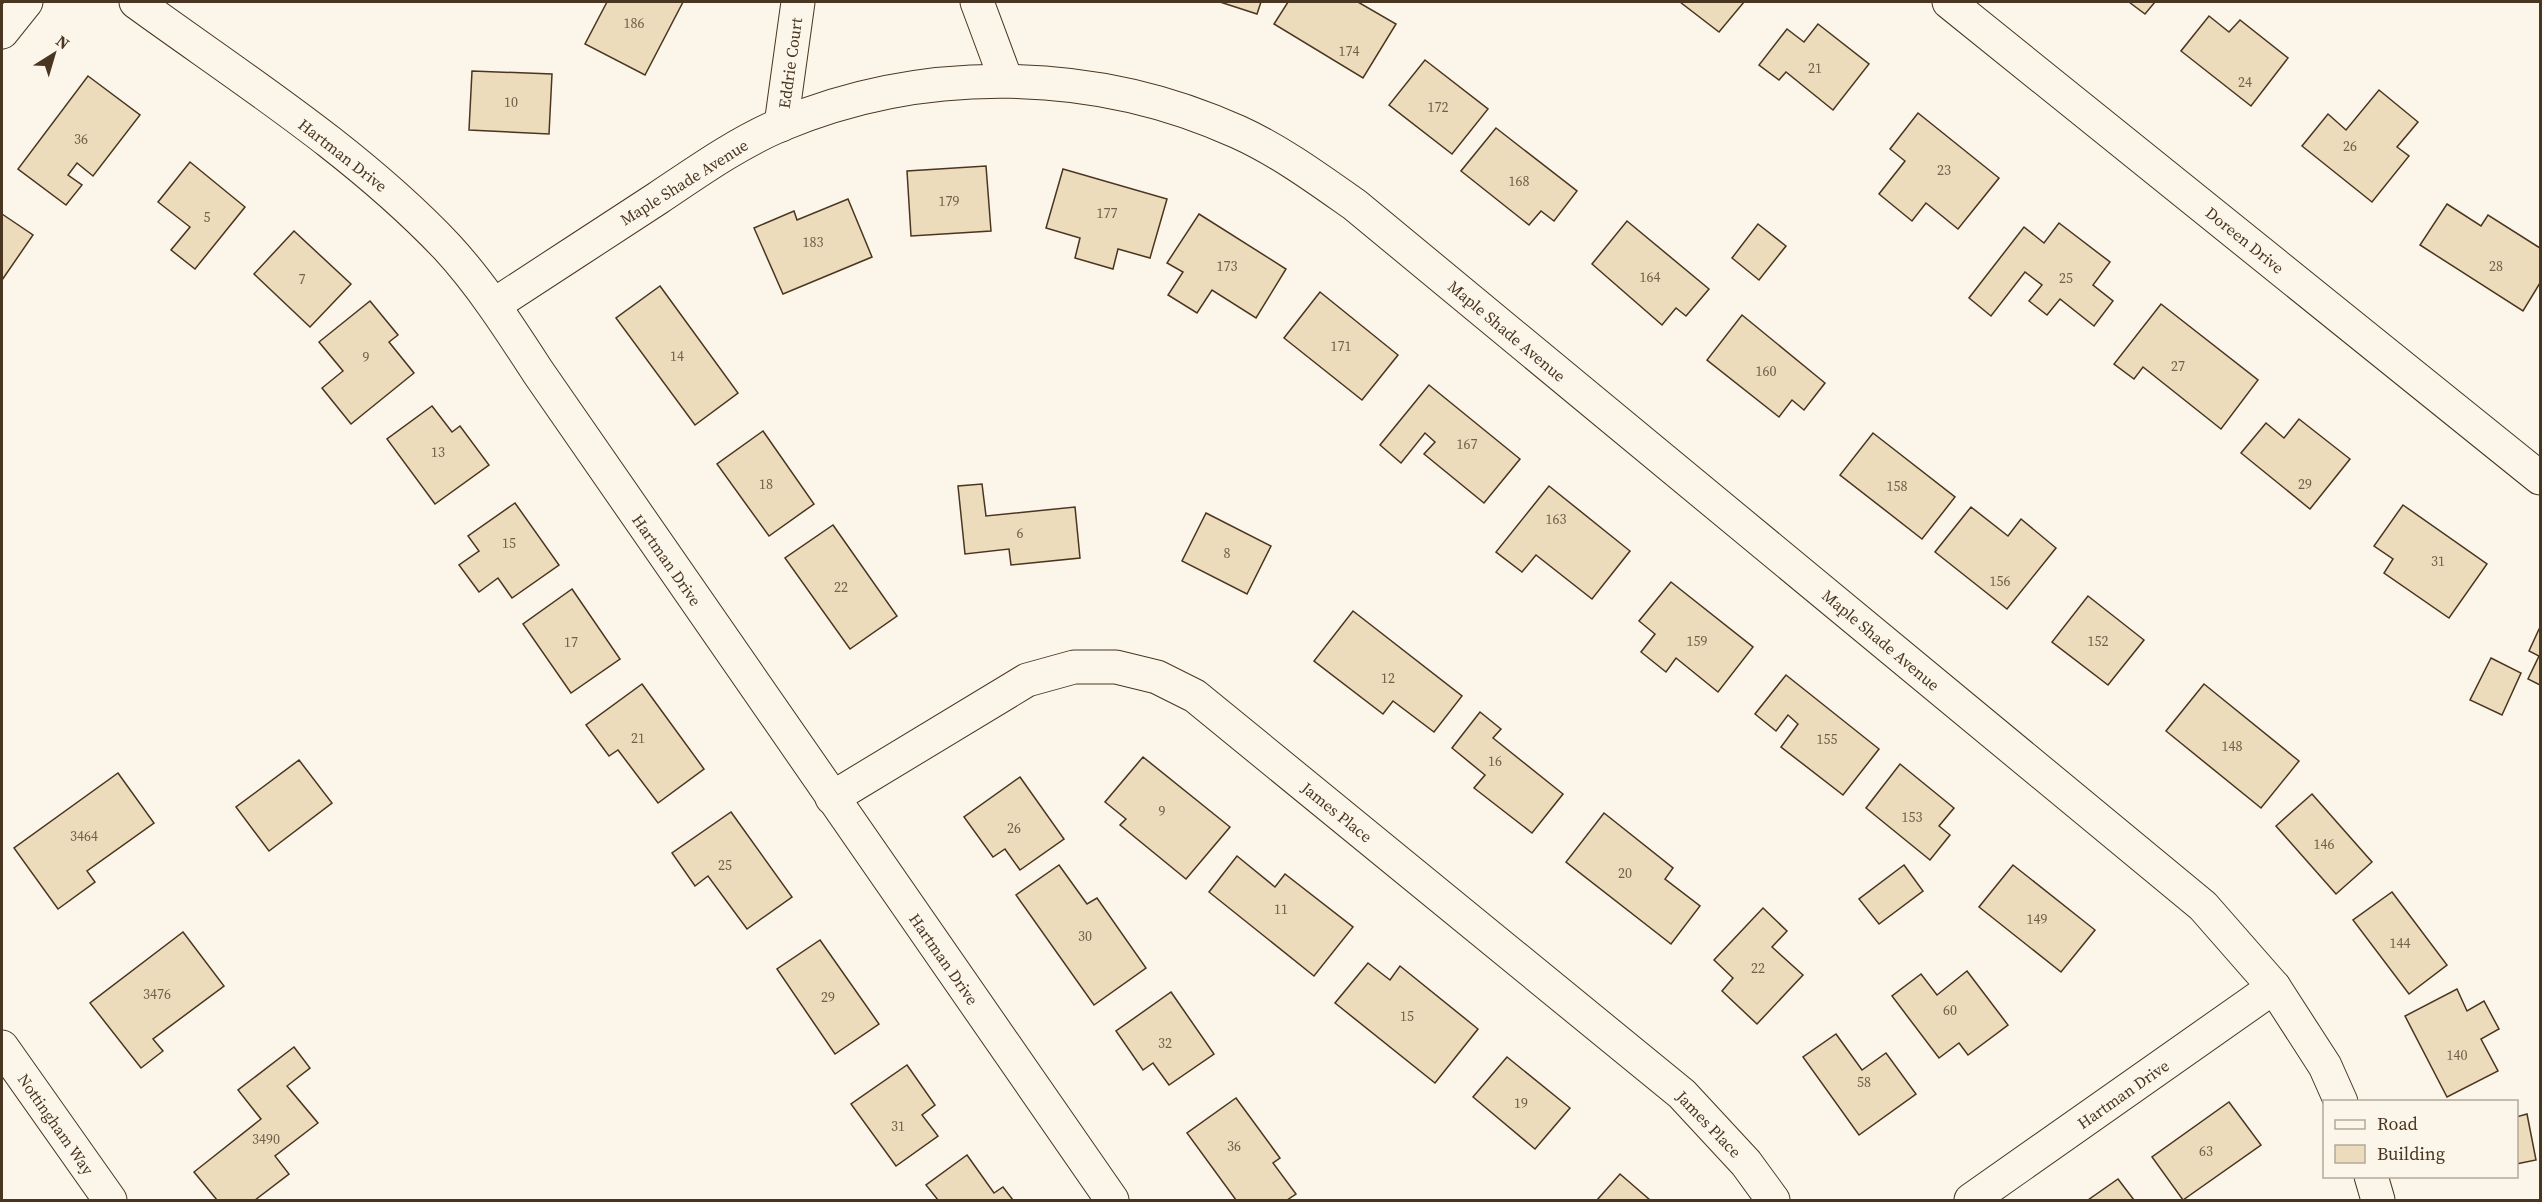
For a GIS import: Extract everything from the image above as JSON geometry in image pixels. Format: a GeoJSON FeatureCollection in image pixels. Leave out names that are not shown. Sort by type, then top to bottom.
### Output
{"type":"FeatureCollection","features":[{"type":"Feature","properties":{"kind":"street"},"geometry":{"type":"LineString","coordinates":[[2,32],[26,2]]}},
{"type":"Feature","properties":{"kind":"street","name":"Hartman Drive"},"geometry":{"type":"LineString","coordinates":[[136,2],[372,175],[447,248],[494,305],[832,798],[1112,1200]]}},
{"type":"Feature","properties":{"kind":"street","name":"Eddrie Court"},"geometry":{"type":"LineString","coordinates":[[781,125],[798,2]]}},
{"type":"Feature","properties":{"kind":"street"},"geometry":{"type":"LineString","coordinates":[[977,2],[1006,80]]}},
{"type":"Feature","properties":{"kind":"street","name":"Doreen Drive"},"geometry":{"type":"LineString","coordinates":[[1949,2],[2541,478]]}},
{"type":"Feature","properties":{"kind":"street","name":"Maple Shade Avenue"},"geometry":{"type":"LineString","coordinates":[[494,305],[736,147],[781,125],[864,97],[941,83],[1006,80],[1088,87],[1165,104],[1238,132],[1299,165],[1355,205],[2203,906],[2274,987],[2325,1066],[2341,1100]]}},
{"type":"Feature","properties":{"kind":"street","name":"James Place"},"geometry":{"type":"LineString","coordinates":[[832,798],[1028,680],[1074,667],[1116,667],[1158,676],[1195,696],[1683,1094],[1746,1163],[1773,1200]]}},
{"type":"Feature","properties":{"kind":"street","name":"Hartman Drive"},"geometry":{"type":"LineString","coordinates":[[1971,1200],[2274,987]]}},
{"type":"Feature","properties":{"kind":"street","name":"Nottingham Way"},"geometry":{"type":"LineString","coordinates":[[2,1047],[110,1200]]}},
{"type":"Feature","properties":{"kind":"street"},"geometry":{"type":"LineString","coordinates":[[2372,1178],[2378,1200]]}},
{"type":"Feature","properties":{"kind":"building"},"geometry":{"type":"Polygon","coordinates":[[[607,2],[683,2],[645,75],[585,44],[607,2]]]}},
{"type":"Feature","properties":{"kind":"building"},"geometry":{"type":"Polygon","coordinates":[[[1220,2],[1261,2],[1257,14],[1220,2]]]}},
{"type":"Feature","properties":{"kind":"building"},"geometry":{"type":"Polygon","coordinates":[[[1288,2],[1358,2],[1396,24],[1363,78],[1274,24],[1288,2]]]}},
{"type":"Feature","properties":{"kind":"building"},"geometry":{"type":"Polygon","coordinates":[[[1680,2],[1744,2],[1719,32],[1680,2]]]}},
{"type":"Feature","properties":{"kind":"building"},"geometry":{"type":"Polygon","coordinates":[[[2129,2],[2155,2],[2145,14],[2129,2]]]}},
{"type":"Feature","properties":{"kind":"building"},"geometry":{"type":"Polygon","coordinates":[[[2209,16],[2229,32],[2240,20],[2288,58],[2251,106],[2181,51],[2209,16]]]}},
{"type":"Feature","properties":{"kind":"building"},"geometry":{"type":"Polygon","coordinates":[[[1818,24],[1869,64],[1833,110],[1786,72],[1779,80],[1759,65],[1787,29],[1804,42],[1818,24]]]}},
{"type":"Feature","properties":{"kind":"building"},"geometry":{"type":"Polygon","coordinates":[[[1425,60],[1488,109],[1452,154],[1389,105],[1425,60]]]}},
{"type":"Feature","properties":{"kind":"building"},"geometry":{"type":"Polygon","coordinates":[[[472,71],[552,74],[549,134],[469,130],[472,71]]]}},
{"type":"Feature","properties":{"kind":"building"},"geometry":{"type":"Polygon","coordinates":[[[88,76],[140,115],[93,176],[77,163],[68,175],[82,185],[66,205],[18,169],[88,76]]]}},
{"type":"Feature","properties":{"kind":"building"},"geometry":{"type":"Polygon","coordinates":[[[2379,90],[2418,122],[2397,147],[2409,156],[2372,202],[2302,146],[2328,114],[2346,130],[2379,90]]]}},
{"type":"Feature","properties":{"kind":"building"},"geometry":{"type":"Polygon","coordinates":[[[1918,113],[1999,178],[1958,229],[1926,203],[1912,221],[1879,194],[1905,161],[1890,149],[1918,113]]]}},
{"type":"Feature","properties":{"kind":"building"},"geometry":{"type":"Polygon","coordinates":[[[1496,128],[1577,191],[1554,221],[1541,211],[1529,225],[1461,171],[1496,128]]]}},
{"type":"Feature","properties":{"kind":"building"},"geometry":{"type":"Polygon","coordinates":[[[190,162],[245,207],[195,269],[171,250],[190,227],[158,202],[190,162]]]}},
{"type":"Feature","properties":{"kind":"building"},"geometry":{"type":"Polygon","coordinates":[[[986,166],[991,231],[911,236],[907,171],[986,166]]]}},
{"type":"Feature","properties":{"kind":"building"},"geometry":{"type":"Polygon","coordinates":[[[1063,169],[1167,199],[1150,258],[1118,249],[1113,269],[1075,258],[1080,238],[1046,228],[1063,169]]]}},
{"type":"Feature","properties":{"kind":"building"},"geometry":{"type":"Polygon","coordinates":[[[848,199],[872,257],[783,294],[754,228],[794,211],[797,220],[848,199]]]}},
{"type":"Feature","properties":{"kind":"building"},"geometry":{"type":"Polygon","coordinates":[[[2447,204],[2481,226],[2488,215],[2540,248],[2540,283],[2523,311],[2420,245],[2447,204]]]}},
{"type":"Feature","properties":{"kind":"building"},"geometry":{"type":"Polygon","coordinates":[[[2,214],[33,235],[2,280],[2,214]]]}},
{"type":"Feature","properties":{"kind":"building"},"geometry":{"type":"Polygon","coordinates":[[[1199,214],[1286,269],[1256,318],[1212,290],[1197,313],[1168,295],[1183,272],[1167,263],[1199,214]]]}},
{"type":"Feature","properties":{"kind":"building"},"geometry":{"type":"Polygon","coordinates":[[[1627,221],[1709,289],[1686,316],[1676,308],[1662,325],[1592,264],[1627,221]]]}},
{"type":"Feature","properties":{"kind":"building"},"geometry":{"type":"Polygon","coordinates":[[[2059,223],[2110,262],[2093,285],[2113,301],[2094,326],[2060,299],[2047,315],[2029,301],[2042,285],[2025,272],[1991,316],[1969,298],[2024,227],[2044,243],[2059,223]]]}},
{"type":"Feature","properties":{"kind":"building"},"geometry":{"type":"Polygon","coordinates":[[[1758,224],[1786,246],[1759,280],[1732,258],[1758,224]]]}},
{"type":"Feature","properties":{"kind":"building"},"geometry":{"type":"Polygon","coordinates":[[[294,231],[351,284],[310,327],[254,274],[294,231]]]}},
{"type":"Feature","properties":{"kind":"building"},"geometry":{"type":"Polygon","coordinates":[[[660,286],[738,393],[695,425],[616,318],[660,286]]]}},
{"type":"Feature","properties":{"kind":"building"},"geometry":{"type":"Polygon","coordinates":[[[1320,292],[1398,355],[1362,400],[1284,338],[1320,292]]]}},
{"type":"Feature","properties":{"kind":"building"},"geometry":{"type":"Polygon","coordinates":[[[370,301],[398,335],[389,342],[414,373],[351,424],[322,388],[343,371],[319,342],[370,301]]]}},
{"type":"Feature","properties":{"kind":"building"},"geometry":{"type":"Polygon","coordinates":[[[2161,304],[2258,380],[2221,429],[2143,367],[2134,379],[2114,364],[2161,304]]]}},
{"type":"Feature","properties":{"kind":"building"},"geometry":{"type":"Polygon","coordinates":[[[1742,315],[1825,383],[1804,410],[1792,400],[1779,417],[1707,360],[1742,315]]]}},
{"type":"Feature","properties":{"kind":"building"},"geometry":{"type":"Polygon","coordinates":[[[1429,385],[1520,459],[1484,503],[1424,454],[1435,442],[1425,433],[1401,463],[1380,445],[1429,385]]]}},
{"type":"Feature","properties":{"kind":"building"},"geometry":{"type":"Polygon","coordinates":[[[432,406],[452,432],[460,426],[489,465],[435,504],[387,439],[432,406]]]}},
{"type":"Feature","properties":{"kind":"building"},"geometry":{"type":"Polygon","coordinates":[[[2299,419],[2350,459],[2310,509],[2241,453],[2266,423],[2284,438],[2299,419]]]}},
{"type":"Feature","properties":{"kind":"building"},"geometry":{"type":"Polygon","coordinates":[[[763,431],[814,504],[769,536],[717,464],[763,431]]]}},
{"type":"Feature","properties":{"kind":"building"},"geometry":{"type":"Polygon","coordinates":[[[1873,433],[1955,497],[1922,539],[1840,475],[1873,433]]]}},
{"type":"Feature","properties":{"kind":"building"},"geometry":{"type":"Polygon","coordinates":[[[982,484],[986,516],[1075,507],[1080,558],[1011,565],[1009,549],[965,554],[958,486],[982,484]]]}},
{"type":"Feature","properties":{"kind":"building"},"geometry":{"type":"Polygon","coordinates":[[[1549,486],[1630,551],[1592,599],[1536,555],[1522,572],[1496,552],[1549,486]]]}},
{"type":"Feature","properties":{"kind":"building"},"geometry":{"type":"Polygon","coordinates":[[[515,503],[559,565],[512,598],[498,578],[479,592],[459,565],[479,551],[468,536],[515,503]]]}},
{"type":"Feature","properties":{"kind":"building"},"geometry":{"type":"Polygon","coordinates":[[[2403,505],[2487,564],[2449,618],[2384,573],[2393,559],[2374,546],[2403,505]]]}},
{"type":"Feature","properties":{"kind":"building"},"geometry":{"type":"Polygon","coordinates":[[[1971,507],[2008,536],[2021,519],[2056,548],[2007,609],[1935,552],[1971,507]]]}},
{"type":"Feature","properties":{"kind":"building"},"geometry":{"type":"Polygon","coordinates":[[[1206,513],[1271,546],[1247,594],[1182,561],[1206,513]]]}},
{"type":"Feature","properties":{"kind":"building"},"geometry":{"type":"Polygon","coordinates":[[[833,525],[897,616],[850,649],[785,558],[833,525]]]}},
{"type":"Feature","properties":{"kind":"building"},"geometry":{"type":"Polygon","coordinates":[[[1671,582],[1753,647],[1718,692],[1676,658],[1666,672],[1641,652],[1655,634],[1639,621],[1671,582]]]}},
{"type":"Feature","properties":{"kind":"building"},"geometry":{"type":"Polygon","coordinates":[[[572,589],[620,659],[571,693],[523,624],[572,589]]]}},
{"type":"Feature","properties":{"kind":"building"},"geometry":{"type":"Polygon","coordinates":[[[2088,596],[2144,640],[2108,685],[2052,642],[2088,596]]]}},
{"type":"Feature","properties":{"kind":"building"},"geometry":{"type":"Polygon","coordinates":[[[1353,611],[1462,696],[1434,732],[1393,701],[1383,714],[1314,661],[1353,611]]]}},
{"type":"Feature","properties":{"kind":"building"},"geometry":{"type":"Polygon","coordinates":[[[2540,627],[2540,685],[2528,679],[2539,656],[2529,651],[2540,627]]]}},
{"type":"Feature","properties":{"kind":"building"},"geometry":{"type":"Polygon","coordinates":[[[2491,658],[2521,673],[2502,715],[2470,700],[2491,658]]]}},
{"type":"Feature","properties":{"kind":"building"},"geometry":{"type":"Polygon","coordinates":[[[1786,675],[1879,749],[1843,795],[1781,747],[1798,724],[1788,715],[1776,731],[1755,714],[1786,675]]]}},
{"type":"Feature","properties":{"kind":"building"},"geometry":{"type":"Polygon","coordinates":[[[642,684],[704,769],[658,803],[618,750],[609,756],[586,725],[642,684]]]}},
{"type":"Feature","properties":{"kind":"building"},"geometry":{"type":"Polygon","coordinates":[[[2204,684],[2299,761],[2261,808],[2166,731],[2204,684]]]}},
{"type":"Feature","properties":{"kind":"building"},"geometry":{"type":"Polygon","coordinates":[[[1480,712],[1501,729],[1493,738],[1563,794],[1532,833],[1474,788],[1485,775],[1452,748],[1480,712]]]}},
{"type":"Feature","properties":{"kind":"building"},"geometry":{"type":"Polygon","coordinates":[[[1143,757],[1230,827],[1186,879],[1120,825],[1126,819],[1105,802],[1143,757]]]}},
{"type":"Feature","properties":{"kind":"building"},"geometry":{"type":"Polygon","coordinates":[[[299,760],[332,803],[269,851],[236,807],[299,760]]]}},
{"type":"Feature","properties":{"kind":"building"},"geometry":{"type":"Polygon","coordinates":[[[1900,764],[1954,808],[1939,826],[1950,835],[1930,860],[1866,808],[1900,764]]]}},
{"type":"Feature","properties":{"kind":"building"},"geometry":{"type":"Polygon","coordinates":[[[118,773],[154,823],[87,871],[95,882],[58,909],[14,848],[118,773]]]}},
{"type":"Feature","properties":{"kind":"building"},"geometry":{"type":"Polygon","coordinates":[[[1020,777],[1064,839],[1020,870],[1005,849],[993,857],[964,817],[1020,777]]]}},
{"type":"Feature","properties":{"kind":"building"},"geometry":{"type":"Polygon","coordinates":[[[2312,794],[2372,862],[2336,894],[2276,826],[2312,794]]]}},
{"type":"Feature","properties":{"kind":"building"},"geometry":{"type":"Polygon","coordinates":[[[731,812],[792,897],[747,929],[708,876],[695,886],[672,853],[731,812]]]}},
{"type":"Feature","properties":{"kind":"building"},"geometry":{"type":"Polygon","coordinates":[[[1604,813],[1673,868],[1665,879],[1700,906],[1671,944],[1566,862],[1604,813]]]}},
{"type":"Feature","properties":{"kind":"building"},"geometry":{"type":"Polygon","coordinates":[[[1237,856],[1275,887],[1285,874],[1353,927],[1314,976],[1209,892],[1237,856]]]}},
{"type":"Feature","properties":{"kind":"building"},"geometry":{"type":"Polygon","coordinates":[[[1059,865],[1087,904],[1097,898],[1146,968],[1094,1005],[1016,895],[1059,865]]]}},
{"type":"Feature","properties":{"kind":"building"},"geometry":{"type":"Polygon","coordinates":[[[1904,865],[1923,891],[1879,924],[1859,899],[1904,865]]]}},
{"type":"Feature","properties":{"kind":"building"},"geometry":{"type":"Polygon","coordinates":[[[2013,865],[2095,930],[2061,972],[1979,907],[2013,865]]]}},
{"type":"Feature","properties":{"kind":"building"},"geometry":{"type":"Polygon","coordinates":[[[2392,892],[2447,965],[2409,994],[2353,920],[2392,892]]]}},
{"type":"Feature","properties":{"kind":"building"},"geometry":{"type":"Polygon","coordinates":[[[1763,908],[1787,931],[1772,947],[1803,975],[1757,1024],[1722,991],[1733,978],[1714,960],[1763,908]]]}},
{"type":"Feature","properties":{"kind":"building"},"geometry":{"type":"Polygon","coordinates":[[[183,932],[224,986],[153,1039],[163,1051],[141,1068],[90,1003],[183,932]]]}},
{"type":"Feature","properties":{"kind":"building"},"geometry":{"type":"Polygon","coordinates":[[[820,940],[879,1024],[835,1054],[777,969],[820,940]]]}},
{"type":"Feature","properties":{"kind":"building"},"geometry":{"type":"Polygon","coordinates":[[[1368,963],[1390,980],[1400,966],[1478,1029],[1435,1083],[1335,1003],[1368,963]]]}},
{"type":"Feature","properties":{"kind":"building"},"geometry":{"type":"Polygon","coordinates":[[[1967,971],[2008,1025],[1968,1055],[1959,1043],[1939,1058],[1892,996],[1921,974],[1937,995],[1967,971]]]}},
{"type":"Feature","properties":{"kind":"building"},"geometry":{"type":"Polygon","coordinates":[[[2457,989],[2467,1011],[2484,1001],[2499,1029],[2481,1039],[2498,1071],[2447,1097],[2405,1016],[2457,989]]]}},
{"type":"Feature","properties":{"kind":"building"},"geometry":{"type":"Polygon","coordinates":[[[1171,992],[1214,1054],[1169,1085],[1153,1063],[1143,1070],[1116,1031],[1171,992]]]}},
{"type":"Feature","properties":{"kind":"building"},"geometry":{"type":"Polygon","coordinates":[[[1836,1034],[1862,1070],[1886,1053],[1916,1094],[1859,1135],[1803,1057],[1836,1034]]]}},
{"type":"Feature","properties":{"kind":"building"},"geometry":{"type":"Polygon","coordinates":[[[294,1047],[310,1068],[287,1086],[318,1123],[275,1156],[289,1174],[255,1200],[217,1200],[194,1172],[261,1119],[238,1090],[294,1047]]]}},
{"type":"Feature","properties":{"kind":"building"},"geometry":{"type":"Polygon","coordinates":[[[1507,1057],[1570,1108],[1535,1149],[1473,1097],[1507,1057]]]}},
{"type":"Feature","properties":{"kind":"building"},"geometry":{"type":"Polygon","coordinates":[[[907,1065],[935,1105],[922,1115],[938,1136],[896,1166],[851,1104],[907,1065]]]}},
{"type":"Feature","properties":{"kind":"building"},"geometry":{"type":"Polygon","coordinates":[[[1236,1098],[1280,1158],[1273,1163],[1296,1194],[1287,1200],[1236,1200],[1187,1133],[1236,1098]]]}},
{"type":"Feature","properties":{"kind":"building"},"geometry":{"type":"Polygon","coordinates":[[[2229,1102],[2261,1145],[2183,1200],[2152,1157],[2229,1102]]]}},
{"type":"Feature","properties":{"kind":"building"},"geometry":{"type":"Polygon","coordinates":[[[2527,1114],[2536,1160],[2518,1164],[2518,1116],[2527,1114]]]}},
{"type":"Feature","properties":{"kind":"building"},"geometry":{"type":"Polygon","coordinates":[[[967,1155],[994,1193],[1003,1187],[1013,1200],[938,1200],[926,1185],[967,1155]]]}},
{"type":"Feature","properties":{"kind":"building"},"geometry":{"type":"Polygon","coordinates":[[[1620,1174],[1650,1200],[1597,1200],[1620,1174]]]}},
{"type":"Feature","properties":{"kind":"building"},"geometry":{"type":"Polygon","coordinates":[[[2118,1179],[2134,1200],[2088,1200],[2118,1179]]]}}]}
